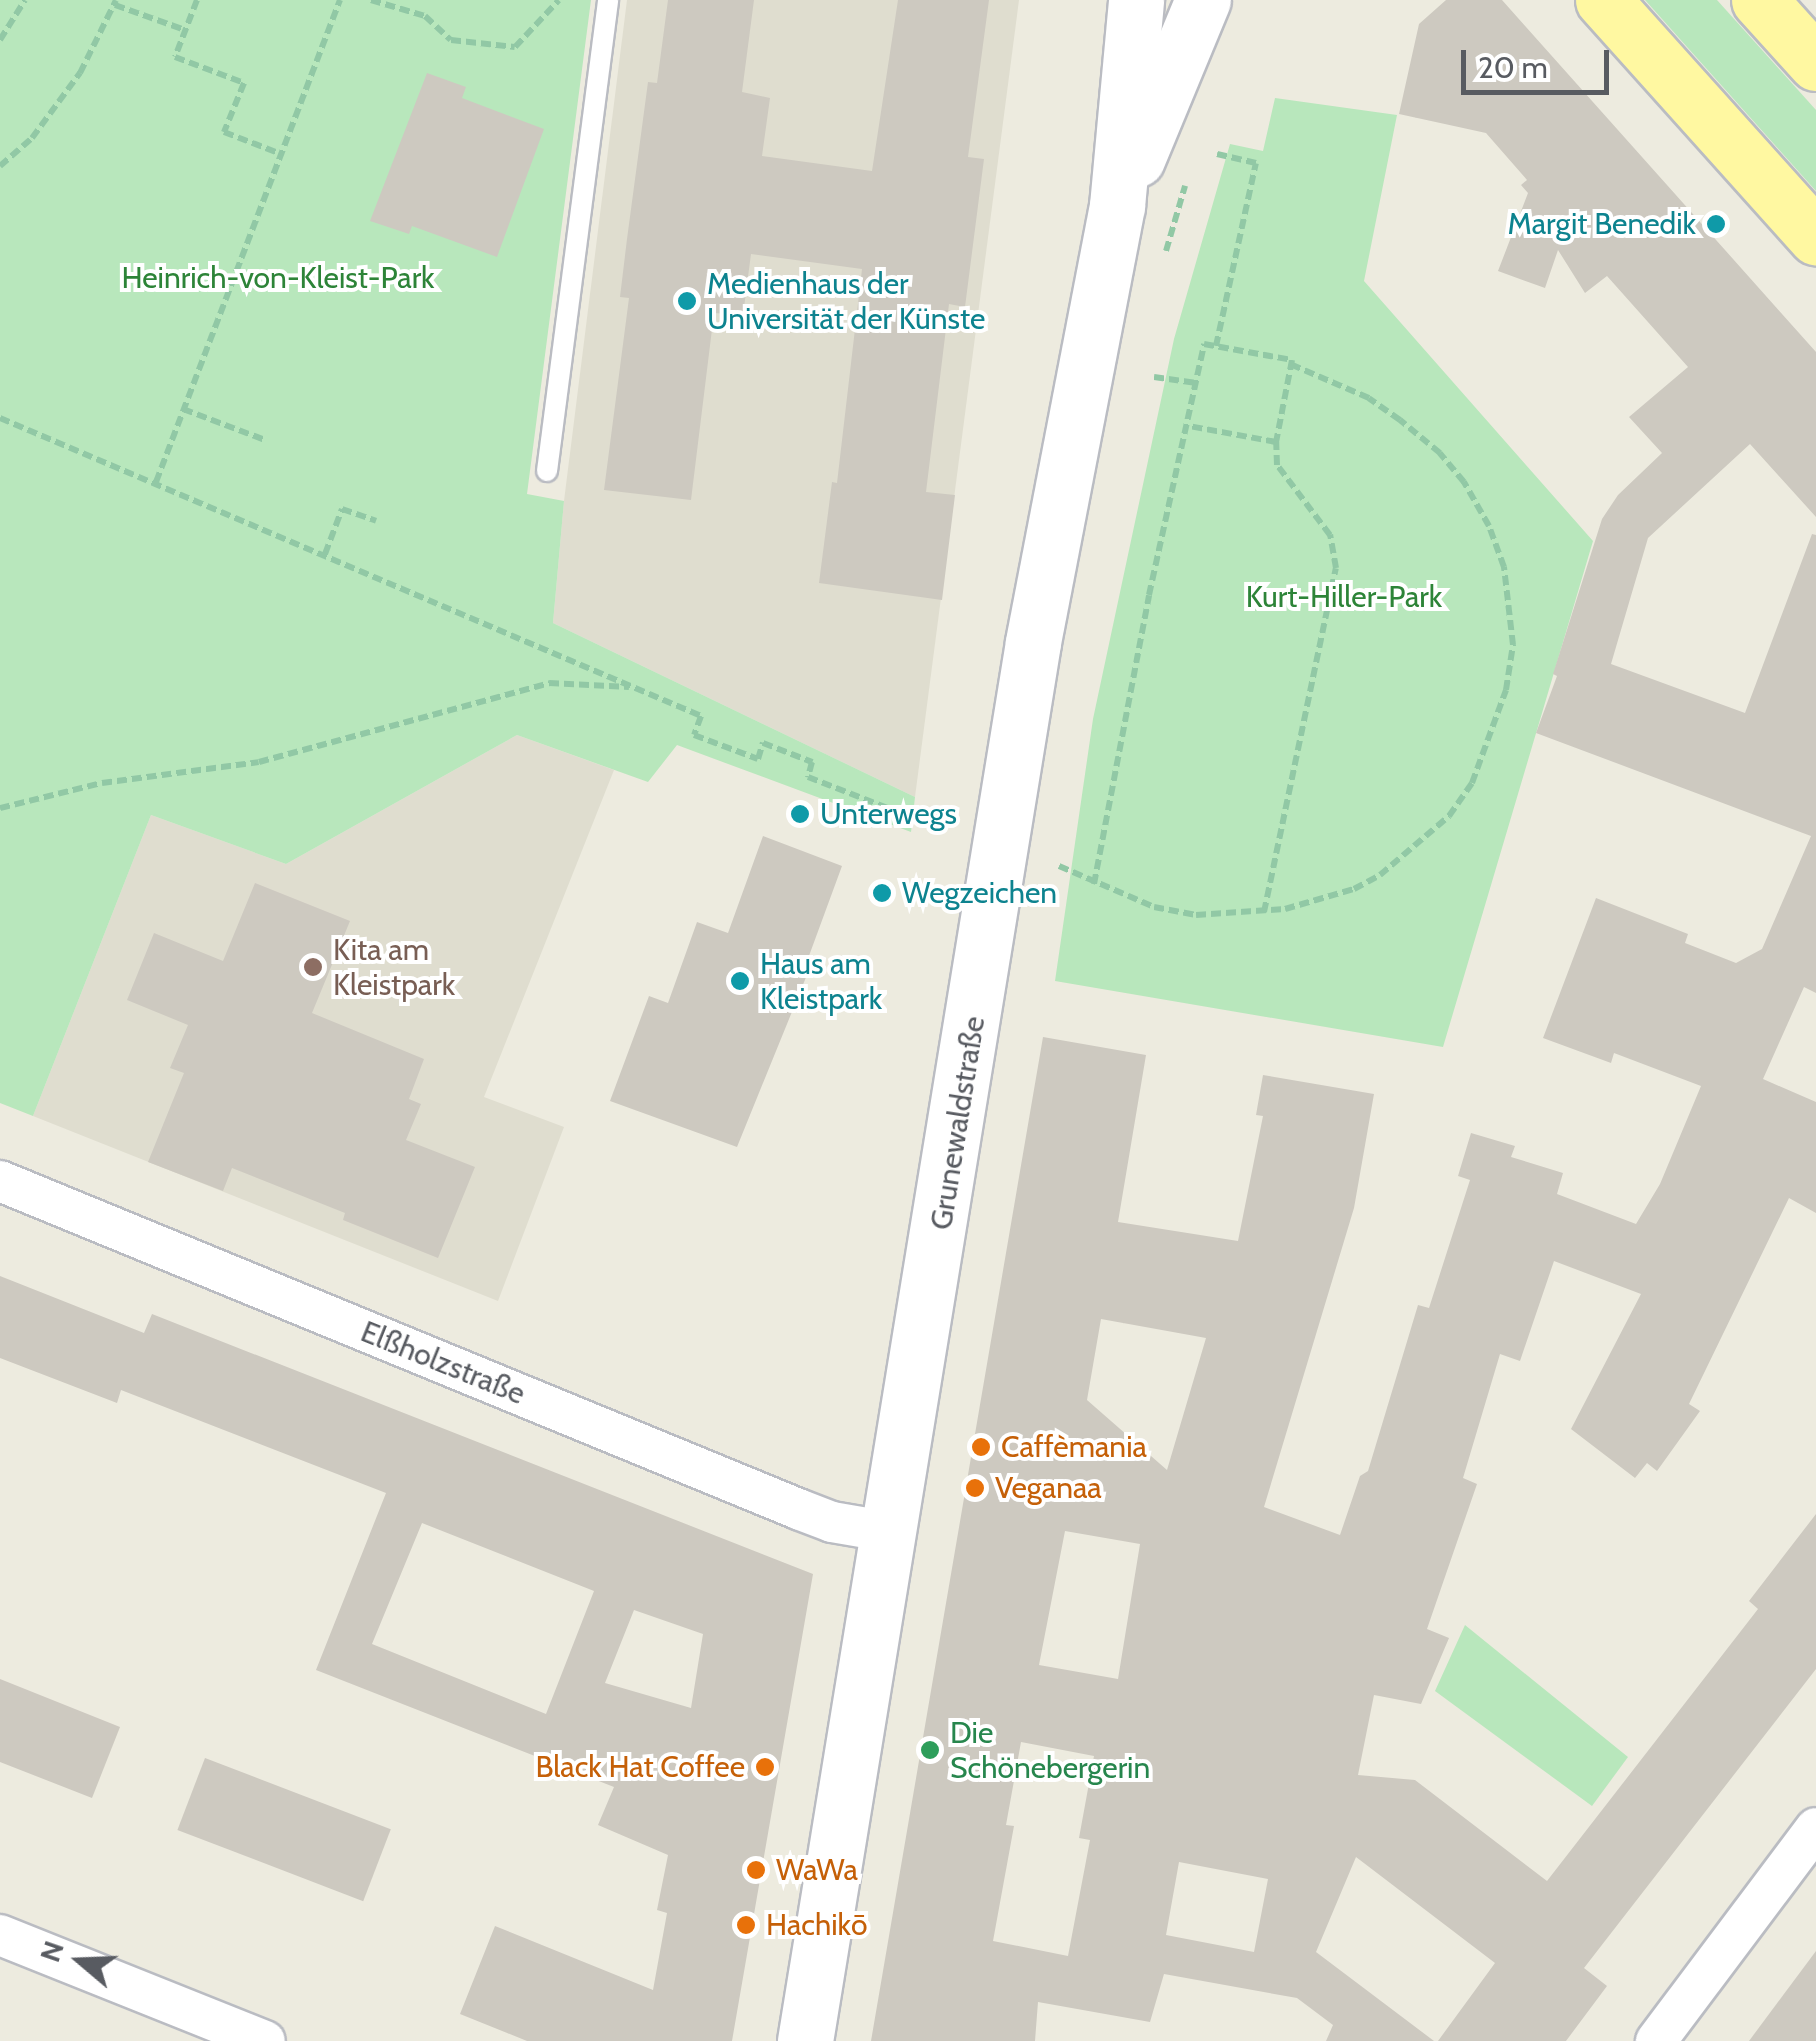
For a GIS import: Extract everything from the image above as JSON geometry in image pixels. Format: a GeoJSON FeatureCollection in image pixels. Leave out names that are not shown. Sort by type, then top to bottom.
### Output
{"type":"FeatureCollection","features":[{"type":"Feature","properties":{"kind":"main road","name":"Grunewaldstraße"},"geometry":{"type":"LineString","coordinates":[[805,2041],[1034,642],[1117,206],[1136,0]]}},
{"type":"Feature","properties":{"kind":"main road","name":"Grunewaldstraße"},"geometry":{"type":"LineString","coordinates":[[1117,206],[1203,0]]}},
{"type":"Feature","properties":{"kind":"main road"},"geometry":{"type":"LineString","coordinates":[[1603,0],[1816,237]]}},
{"type":"Feature","properties":{"kind":"main road"},"geometry":{"type":"LineString","coordinates":[[1760,0],[1816,63]]}},
{"type":"Feature","properties":{"kind":"street","name":"Elßholzstraße"},"geometry":{"type":"LineString","coordinates":[[0,1182],[798,1509],[832,1522],[890,1532]]}},
{"type":"Feature","properties":{"kind":"street"},"geometry":{"type":"LineString","coordinates":[[1656,2041],[1816,1828]]}},
{"type":"Feature","properties":{"kind":"street"},"geometry":{"type":"LineString","coordinates":[[0,1935],[265,2041]]}},
{"type":"Feature","properties":{"kind":"lane"},"geometry":{"type":"LineString","coordinates":[[547,471],[608,0]]}},
{"type":"Feature","properties":{"kind":"path"},"geometry":{"type":"LineString","coordinates":[[0,40],[25,0]]}},
{"type":"Feature","properties":{"kind":"path"},"geometry":{"type":"LineString","coordinates":[[197,0],[175,57],[244,83],[224,132],[281,154]]}},
{"type":"Feature","properties":{"kind":"path"},"geometry":{"type":"LineString","coordinates":[[156,482],[340,0]]}},
{"type":"Feature","properties":{"kind":"path"},"geometry":{"type":"LineString","coordinates":[[371,0],[424,16],[451,40],[515,47],[559,0]]}},
{"type":"Feature","properties":{"kind":"path"},"geometry":{"type":"LineString","coordinates":[[0,166],[32,138],[80,73],[116,2],[185,30]]}},
{"type":"Feature","properties":{"kind":"path"},"geometry":{"type":"LineString","coordinates":[[1216,346],[1256,163],[1217,154]]}},
{"type":"Feature","properties":{"kind":"path"},"geometry":{"type":"LineString","coordinates":[[1165,254],[1186,183]]}},
{"type":"Feature","properties":{"kind":"path"},"geometry":{"type":"LineString","coordinates":[[1094,884],[1149,594],[1204,344],[1292,360],[1276,442],[1277,465],[1330,535],[1336,568],[1264,912]]}},
{"type":"Feature","properties":{"kind":"path"},"geometry":{"type":"LineString","coordinates":[[1059,866],[1154,907],[1196,915],[1264,912],[1354,889],[1419,846],[1449,816],[1472,783],[1492,736],[1513,644],[1504,567],[1489,526],[1464,482],[1440,453],[1400,420],[1369,398],[1290,364]]}},
{"type":"Feature","properties":{"kind":"path"},"geometry":{"type":"LineString","coordinates":[[1154,377],[1197,383]]}},
{"type":"Feature","properties":{"kind":"path"},"geometry":{"type":"LineString","coordinates":[[183,409],[265,440]]}},
{"type":"Feature","properties":{"kind":"path"},"geometry":{"type":"LineString","coordinates":[[0,418],[701,716],[694,735],[758,759],[763,743],[812,762],[808,776],[913,818],[932,818]]}},
{"type":"Feature","properties":{"kind":"path"},"geometry":{"type":"LineString","coordinates":[[1189,426],[1276,442]]}},
{"type":"Feature","properties":{"kind":"path"},"geometry":{"type":"LineString","coordinates":[[324,554],[342,509],[376,522]]}},
{"type":"Feature","properties":{"kind":"path"},"geometry":{"type":"LineString","coordinates":[[0,808],[102,784],[259,762],[549,683],[632,687]]}},
{"type":"Feature","properties":{"kind":"shaded area"},"geometry":{"type":"Polygon","coordinates":[[[627,0],[1019,0],[915,797],[553,623],[564,501],[627,0]]]}},
{"type":"Feature","properties":{"kind":"shaded area","name":"Kita am Kleistpark"},"geometry":{"type":"Polygon","coordinates":[[[517,735],[614,770],[484,1097],[564,1127],[498,1301],[33,1116],[151,815],[286,864],[517,735]]]}},
{"type":"Feature","properties":{"kind":"green space","name":"Heinrich-von-Kleist-Park"},"geometry":{"type":"Polygon","coordinates":[[[0,0],[591,0],[527,494],[564,501],[553,623],[915,797],[911,832],[677,745],[648,782],[517,735],[286,864],[151,815],[33,1116],[0,1103],[0,0]]]}},
{"type":"Feature","properties":{"kind":"green space"},"geometry":{"type":"Polygon","coordinates":[[[1645,0],[1717,0],[1816,110],[1816,191],[1645,0]]]}},
{"type":"Feature","properties":{"kind":"green space","name":"Kurt-Hiller-Park"},"geometry":{"type":"Polygon","coordinates":[[[1275,98],[1397,115],[1364,281],[1593,541],[1443,1047],[1055,981],[1093,719],[1174,339],[1230,144],[1263,151],[1275,98]]]}},
{"type":"Feature","properties":{"kind":"green space"},"geometry":{"type":"Polygon","coordinates":[[[1465,1625],[1628,1757],[1592,1806],[1435,1691],[1465,1625]]]}},
{"type":"Feature","properties":{"kind":"building","name":"Medienhaus der Universität der Künste"},"geometry":{"type":"Polygon","coordinates":[[[668,0],[754,0],[742,92],[770,98],[762,156],[872,171],[898,0],[989,0],[968,157],[984,159],[965,307],[949,304],[926,492],[955,495],[942,600],[819,583],[832,482],[837,483],[862,269],[751,254],[743,315],[714,313],[691,500],[604,490],[629,298],[620,297],[627,239],[648,82],[657,83],[668,0]]]}},
{"type":"Feature","properties":{"kind":"building"},"geometry":{"type":"Polygon","coordinates":[[[1446,0],[1502,0],[1816,352],[1816,517],[1750,444],[1648,538],[1611,664],[1745,713],[1812,534],[1816,535],[1816,993],[1804,987],[1763,1079],[1816,1102],[1816,1213],[1789,1198],[1689,1404],[1700,1411],[1657,1471],[1647,1463],[1635,1478],[1571,1429],[1641,1294],[1554,1261],[1520,1361],[1500,1354],[1463,1478],[1477,1484],[1427,1629],[1449,1638],[1421,1704],[1374,1695],[1358,1775],[1415,1780],[1547,1881],[1758,1609],[1749,1601],[1816,1514],[1816,1669],[1584,1968],[1607,1986],[1566,2041],[1438,2041],[1495,1963],[1356,1857],[1316,1952],[1434,2041],[1326,2041],[1333,2025],[1297,1998],[1164,1974],[1150,2022],[1038,2002],[1035,2041],[871,2041],[1043,1037],[1146,1055],[1118,1222],[1238,1241],[1263,1116],[1256,1115],[1263,1075],[1374,1094],[1354,1208],[1264,1507],[1340,1535],[1360,1476],[1368,1471],[1418,1305],[1429,1308],[1470,1180],[1458,1176],[1471,1133],[1515,1146],[1511,1157],[1563,1173],[1557,1194],[1636,1224],[1660,1184],[1701,1086],[1614,1053],[1611,1063],[1543,1038],[1596,898],[1688,934],[1685,943],[1736,963],[1762,949],[1811,836],[1536,733],[1557,676],[1553,674],[1602,519],[1618,495],[1662,453],[1629,417],[1688,367],[1607,276],[1585,293],[1558,250],[1545,288],[1498,271],[1528,193],[1521,185],[1527,180],[1486,133],[1399,114],[1419,24],[1446,0]],[[1101,1319],[1087,1400],[1167,1470],[1206,1338],[1101,1319]],[[1065,1531],[1039,1665],[1118,1679],[1140,1544],[1065,1531]],[[1021,1742],[1006,1825],[1014,1826],[993,1941],[1068,1956],[1090,1840],[1079,1838],[1094,1756],[1021,1742]],[[1179,1862],[1166,1935],[1254,1952],[1268,1879],[1179,1862]]]}},
{"type":"Feature","properties":{"kind":"building"},"geometry":{"type":"Polygon","coordinates":[[[427,73],[466,87],[462,98],[544,129],[497,257],[412,226],[409,234],[370,221],[427,73]]]}},
{"type":"Feature","properties":{"kind":"building","name":"Haus am Kleistpark"},"geometry":{"type":"Polygon","coordinates":[[[763,836],[842,866],[806,964],[811,965],[737,1147],[610,1101],[649,996],[668,1003],[697,922],[728,933],[763,836]]]}},
{"type":"Feature","properties":{"kind":"building"},"geometry":{"type":"Polygon","coordinates":[[[255,883],[350,921],[312,1013],[424,1059],[409,1099],[421,1104],[406,1140],[475,1167],[438,1258],[343,1220],[345,1213],[232,1168],[223,1191],[148,1162],[184,1073],[170,1068],[188,1025],[127,1000],[154,933],[223,961],[255,883]]]}},
{"type":"Feature","properties":{"kind":"building"},"geometry":{"type":"Polygon","coordinates":[[[0,1276],[144,1333],[152,1314],[813,1574],[732,2041],[527,2041],[460,2014],[495,1926],[653,1990],[667,1913],[657,1910],[668,1855],[598,1825],[614,1787],[316,1670],[386,1493],[121,1390],[117,1403],[0,1358],[0,1276]],[[422,1523],[372,1644],[546,1714],[594,1591],[422,1523]],[[634,1610],[605,1683],[691,1708],[703,1634],[634,1610]]]}},
{"type":"Feature","properties":{"kind":"building"},"geometry":{"type":"Polygon","coordinates":[[[0,1679],[120,1727],[92,1798],[0,1762],[0,1679]]]}},
{"type":"Feature","properties":{"kind":"building"},"geometry":{"type":"Polygon","coordinates":[[[205,1758],[391,1829],[363,1901],[177,1830],[205,1758]]]}},
{"type":"Feature","properties":{"kind":"building"},"geometry":{"type":"Polygon","coordinates":[[[1816,1951],[1816,2041],[1749,2041],[1816,1951]]]}},
{"type":"Feature","properties":{"kind":"place","name":"Margit Benedik"},"geometry":{"type":"Point","coordinates":[1716,224]}},
{"type":"Feature","properties":{"kind":"place","name":"Medienhaus der Universität der Künste"},"geometry":{"type":"Point","coordinates":[687,301]}},
{"type":"Feature","properties":{"kind":"place","name":"Unterwegs"},"geometry":{"type":"Point","coordinates":[800,814]}},
{"type":"Feature","properties":{"kind":"place","name":"Wegzeichen"},"geometry":{"type":"Point","coordinates":[882,893]}},
{"type":"Feature","properties":{"kind":"place","name":"Kita am Kleistpark"},"geometry":{"type":"Point","coordinates":[313,967]}},
{"type":"Feature","properties":{"kind":"place","name":"Haus am Kleistpark"},"geometry":{"type":"Point","coordinates":[740,981]}},
{"type":"Feature","properties":{"kind":"place","name":"Caffèmania"},"geometry":{"type":"Point","coordinates":[981,1447]}},
{"type":"Feature","properties":{"kind":"place","name":"Veganaa"},"geometry":{"type":"Point","coordinates":[975,1488]}},
{"type":"Feature","properties":{"kind":"place","name":"Die Schönebergerin"},"geometry":{"type":"Point","coordinates":[930,1750]}},
{"type":"Feature","properties":{"kind":"place","name":"Black Hat Coffee"},"geometry":{"type":"Point","coordinates":[765,1767]}},
{"type":"Feature","properties":{"kind":"place","name":"WaWa"},"geometry":{"type":"Point","coordinates":[756,1870]}},
{"type":"Feature","properties":{"kind":"place","name":"Hachikō"},"geometry":{"type":"Point","coordinates":[746,1925]}}]}
